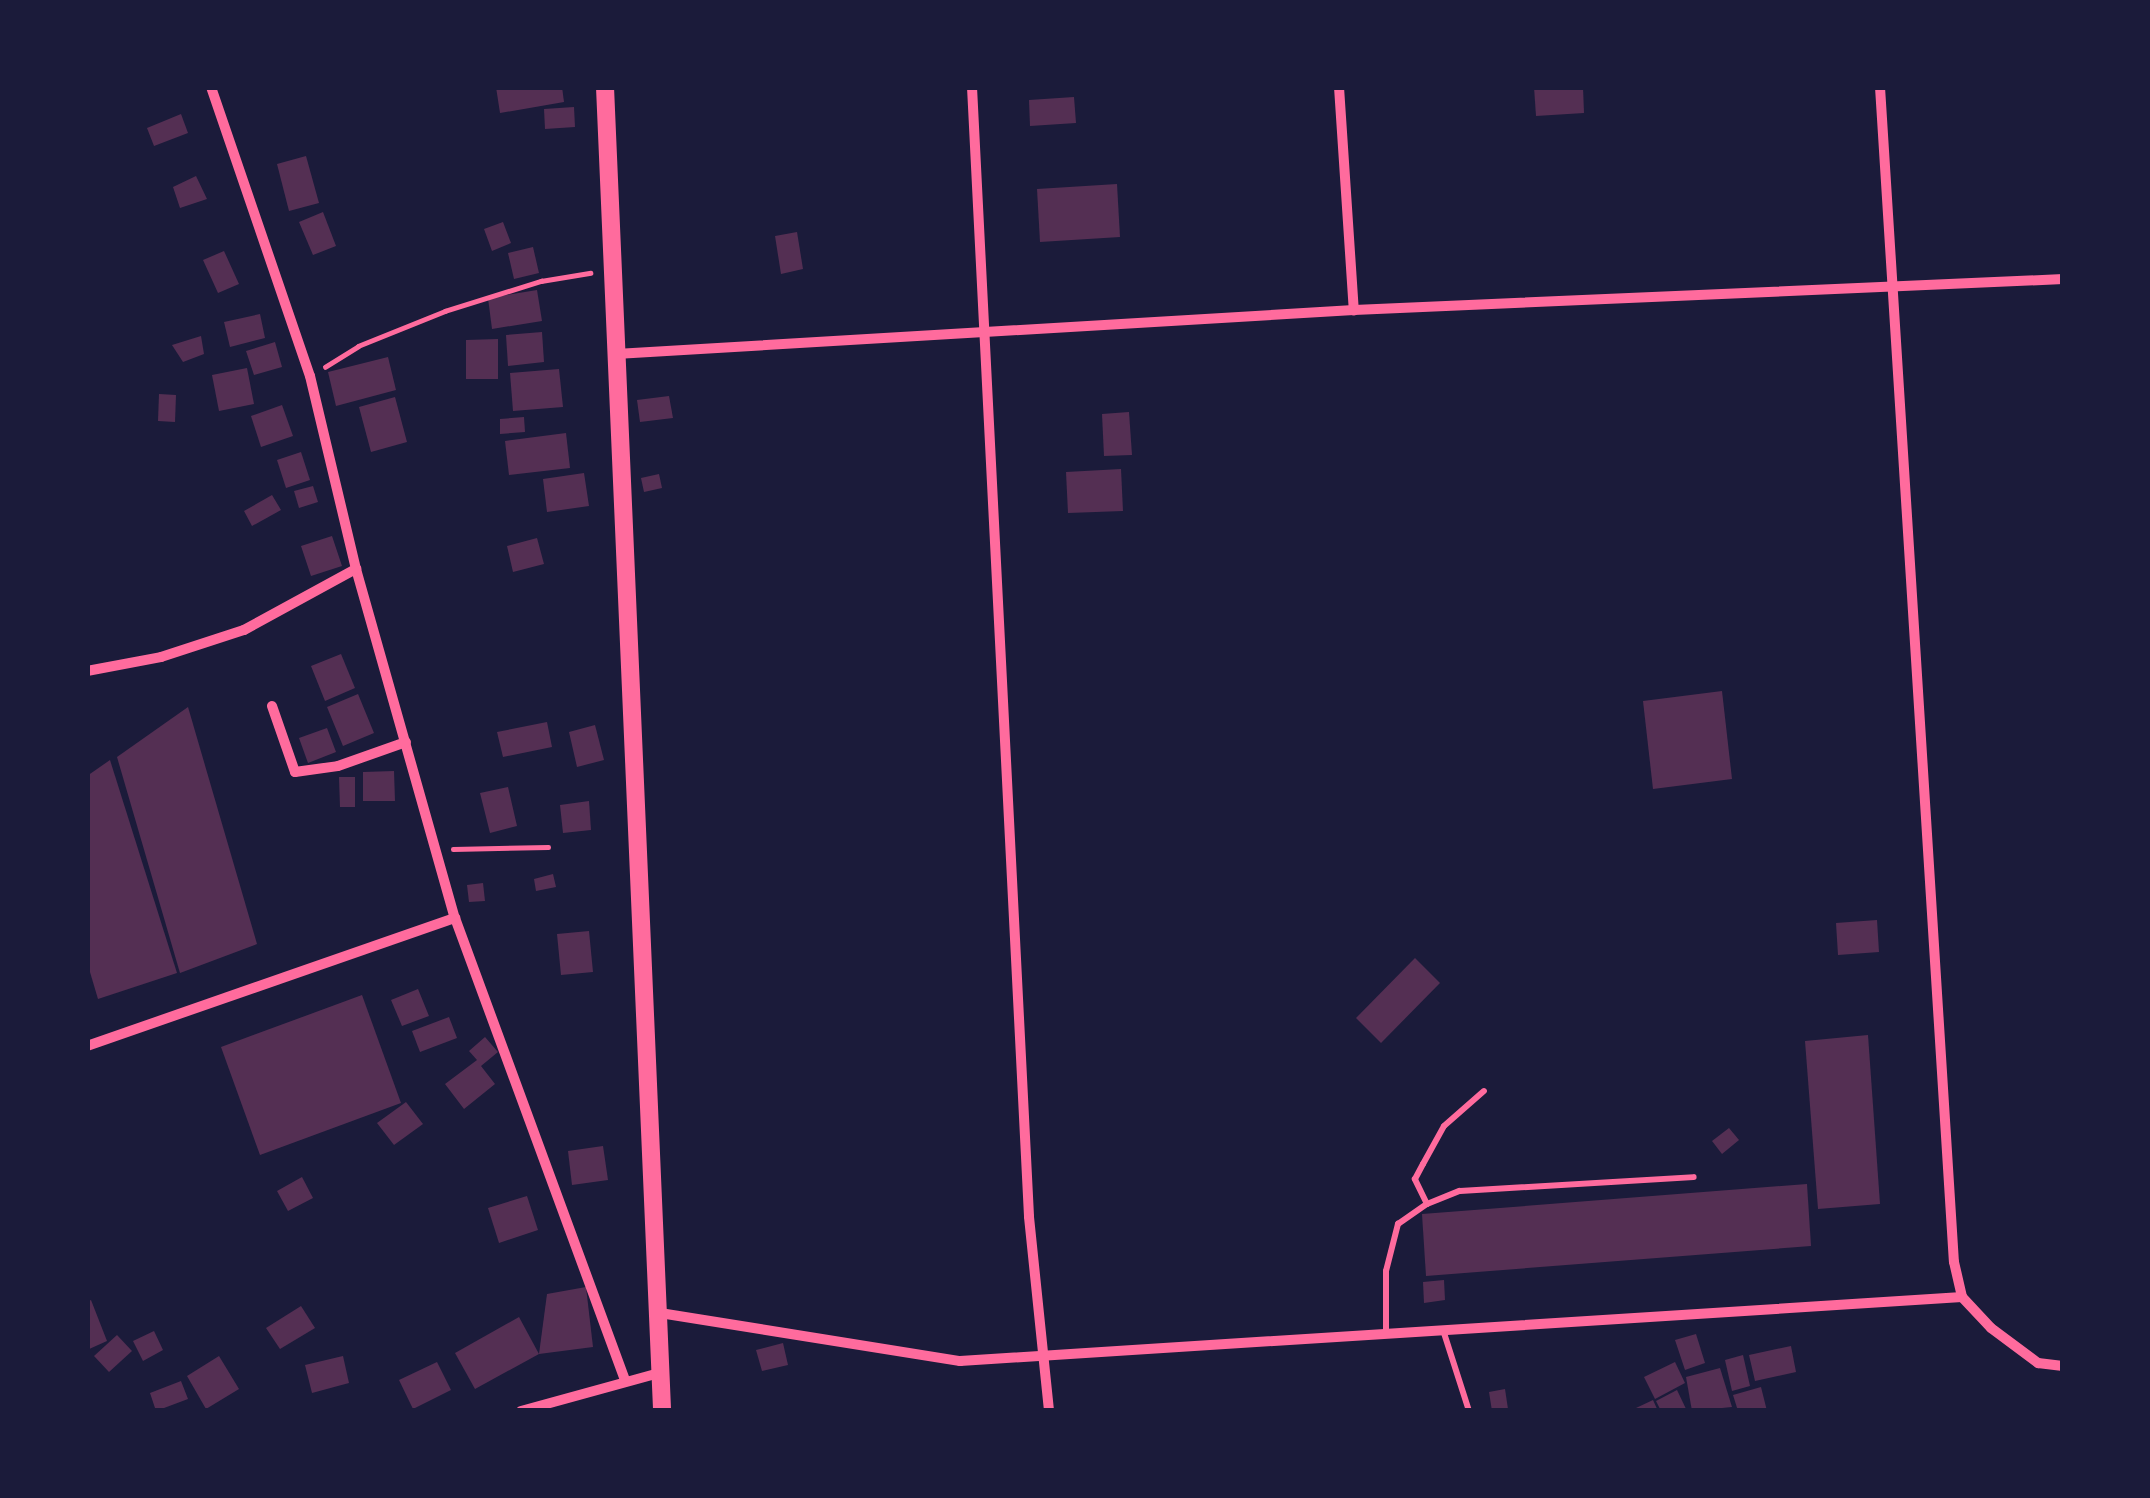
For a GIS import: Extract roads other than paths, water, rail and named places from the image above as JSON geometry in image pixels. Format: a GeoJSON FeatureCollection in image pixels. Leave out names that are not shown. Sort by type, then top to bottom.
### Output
{"type":"FeatureCollection","features":[{"type":"Feature","properties":{"kind":"highway"},"geometry":{"type":"LineString","coordinates":[[605,87],[664,1372],[662,1411]]}},
{"type":"Feature","properties":{"kind":"street"},"geometry":{"type":"LineString","coordinates":[[211,87],[310,376],[356,569],[455,918],[625,1380]]}},
{"type":"Feature","properties":{"kind":"street"},"geometry":{"type":"LineString","coordinates":[[972,87],[1029,1217],[1049,1411]]}},
{"type":"Feature","properties":{"kind":"street"},"geometry":{"type":"LineString","coordinates":[[1339,87],[1354,310]]}},
{"type":"Feature","properties":{"kind":"street"},"geometry":{"type":"LineString","coordinates":[[1880,87],[1954,1262],[1962,1297],[1991,1328],[2038,1364],[2063,1366]]}},
{"type":"Feature","properties":{"kind":"street"},"geometry":{"type":"LineString","coordinates":[[615,355],[1354,310],[2063,279]]}},
{"type":"Feature","properties":{"kind":"street"},"geometry":{"type":"LineString","coordinates":[[87,671],[161,657],[244,630],[356,569]]}},
{"type":"Feature","properties":{"kind":"street"},"geometry":{"type":"LineString","coordinates":[[272,706],[295,772],[338,766],[406,742]]}},
{"type":"Feature","properties":{"kind":"street"},"geometry":{"type":"LineString","coordinates":[[87,1046],[455,918]]}},
{"type":"Feature","properties":{"kind":"street"},"geometry":{"type":"LineString","coordinates":[[660,1313],[961,1361],[1962,1297]]}},
{"type":"Feature","properties":{"kind":"street"},"geometry":{"type":"LineString","coordinates":[[521,1411],[664,1372]]}},
{"type":"Feature","properties":{"kind":"lane"},"geometry":{"type":"LineString","coordinates":[[1427,1204],[1415,1179],[1444,1126],[1484,1091]]}},
{"type":"Feature","properties":{"kind":"lane"},"geometry":{"type":"LineString","coordinates":[[1386,1336],[1386,1271],[1398,1224],[1427,1204],[1460,1190],[1694,1177]]}},
{"type":"Feature","properties":{"kind":"lane"},"geometry":{"type":"LineString","coordinates":[[1444,1333],[1469,1411]]}}]}
